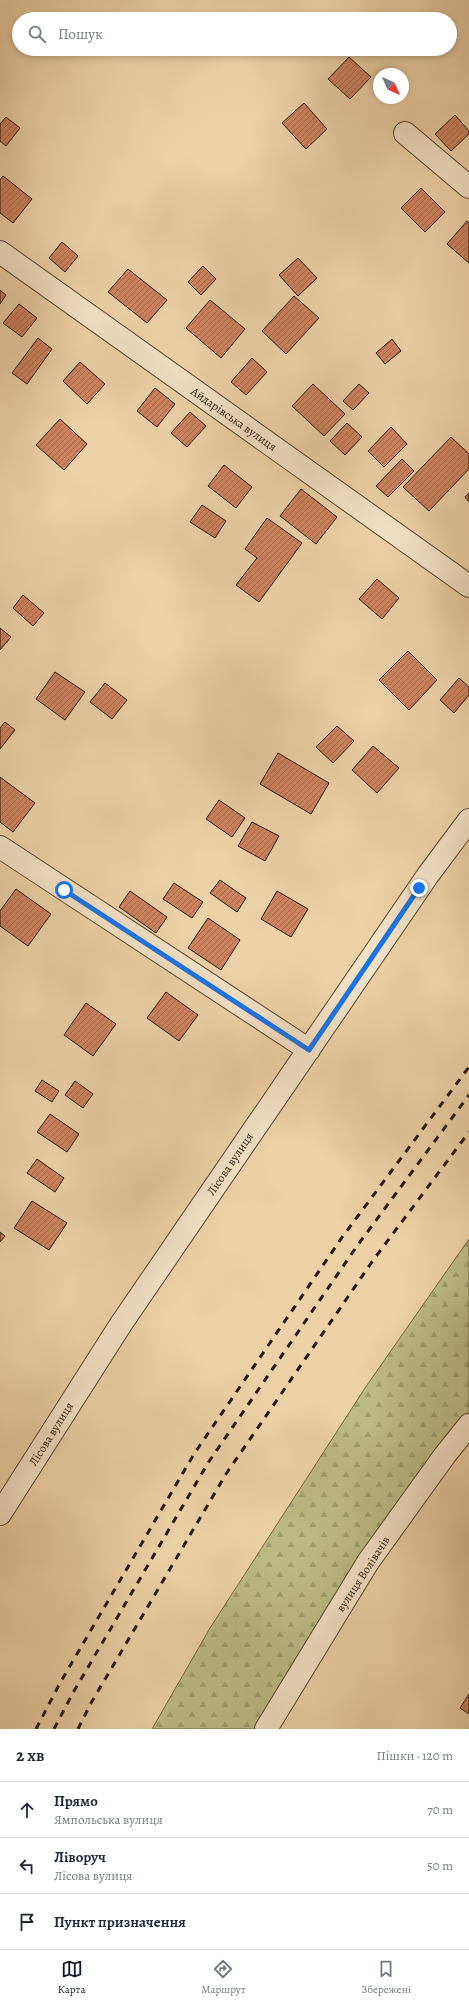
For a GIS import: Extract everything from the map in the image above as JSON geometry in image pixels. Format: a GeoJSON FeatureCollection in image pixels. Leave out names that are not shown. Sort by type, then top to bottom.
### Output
{"type":"FeatureCollection","features":[{"type":"Feature","properties":{"kind":"street"},"geometry":{"type":"LineString","coordinates":[[405,133],[469,187]]}},
{"type":"Feature","properties":{"kind":"street","name":"Айдарівська вулиця"},"geometry":{"type":"LineString","coordinates":[[0,252],[469,586]]}},
{"type":"Feature","properties":{"kind":"street","name":"Лісова вулиця"},"geometry":{"type":"LineString","coordinates":[[0,1514],[121,1324],[428,875],[469,820]]}},
{"type":"Feature","properties":{"kind":"street"},"geometry":{"type":"LineString","coordinates":[[0,847],[309,1050]]}},
{"type":"Feature","properties":{"kind":"street","name":"вулиця Волівачів"},"geometry":{"type":"LineString","coordinates":[[266,1729],[368,1562],[445,1455],[469,1425]]}},
{"type":"Feature","properties":{"kind":"green space"},"geometry":{"type":"Polygon","coordinates":[[[469,1239],[469,1416],[389,1519],[255,1729],[152,1729],[210,1628],[365,1388],[469,1239]]]}},
{"type":"Feature","properties":{"kind":"building"},"geometry":{"type":"Polygon","coordinates":[[[349,57],[371,77],[350,99],[328,79],[349,57]]]}},
{"type":"Feature","properties":{"kind":"building"},"geometry":{"type":"Polygon","coordinates":[[[304,103],[327,129],[306,149],[282,123],[304,103]]]}},
{"type":"Feature","properties":{"kind":"building"},"geometry":{"type":"Polygon","coordinates":[[[455,115],[469,131],[469,134],[451,151],[435,134],[455,115]]]}},
{"type":"Feature","properties":{"kind":"building"},"geometry":{"type":"Polygon","coordinates":[[[6,117],[20,128],[6,146],[0,141],[0,124],[6,117]]]}},
{"type":"Feature","properties":{"kind":"building"},"geometry":{"type":"Polygon","coordinates":[[[3,176],[32,199],[13,223],[0,213],[0,180],[3,176]]]}},
{"type":"Feature","properties":{"kind":"building"},"geometry":{"type":"Polygon","coordinates":[[[421,188],[445,212],[425,232],[401,208],[421,188]]]}},
{"type":"Feature","properties":{"kind":"building"},"geometry":{"type":"Polygon","coordinates":[[[467,221],[469,223],[469,263],[447,244],[467,221]]]}},
{"type":"Feature","properties":{"kind":"building"},"geometry":{"type":"Polygon","coordinates":[[[62,242],[78,256],[65,272],[49,258],[62,242]]]}},
{"type":"Feature","properties":{"kind":"building"},"geometry":{"type":"Polygon","coordinates":[[[298,258],[317,278],[298,296],[279,275],[298,258]]]}},
{"type":"Feature","properties":{"kind":"building"},"geometry":{"type":"Polygon","coordinates":[[[203,266],[216,279],[201,295],[188,282],[203,266]]]}},
{"type":"Feature","properties":{"kind":"building"},"geometry":{"type":"Polygon","coordinates":[[[128,269],[167,300],[147,323],[108,292],[128,269]]]}},
{"type":"Feature","properties":{"kind":"building"},"geometry":{"type":"Polygon","coordinates":[[[0,290],[6,295],[0,304],[0,290]]]}},
{"type":"Feature","properties":{"kind":"building"},"geometry":{"type":"Polygon","coordinates":[[[294,296],[319,318],[286,354],[262,331],[294,296]]]}},
{"type":"Feature","properties":{"kind":"building"},"geometry":{"type":"Polygon","coordinates":[[[210,300],[245,329],[221,358],[186,328],[210,300]]]}},
{"type":"Feature","properties":{"kind":"building"},"geometry":{"type":"Polygon","coordinates":[[[19,304],[37,318],[22,337],[3,323],[19,304]]]}},
{"type":"Feature","properties":{"kind":"building"},"geometry":{"type":"Polygon","coordinates":[[[38,338],[52,349],[27,384],[12,373],[38,338]]]}},
{"type":"Feature","properties":{"kind":"building"},"geometry":{"type":"Polygon","coordinates":[[[392,339],[401,351],[385,364],[376,353],[392,339]]]}},
{"type":"Feature","properties":{"kind":"building"},"geometry":{"type":"Polygon","coordinates":[[[252,358],[267,372],[246,395],[231,382],[252,358]]]}},
{"type":"Feature","properties":{"kind":"building"},"geometry":{"type":"Polygon","coordinates":[[[80,362],[105,384],[87,404],[63,381],[80,362]]]}},
{"type":"Feature","properties":{"kind":"building"},"geometry":{"type":"Polygon","coordinates":[[[313,384],[345,414],[324,436],[292,406],[313,384]]]}},
{"type":"Feature","properties":{"kind":"building"},"geometry":{"type":"Polygon","coordinates":[[[359,384],[369,393],[353,410],[343,401],[359,384]]]}},
{"type":"Feature","properties":{"kind":"building"},"geometry":{"type":"Polygon","coordinates":[[[155,388],[175,404],[157,427],[137,411],[155,388]]]}},
{"type":"Feature","properties":{"kind":"building"},"geometry":{"type":"Polygon","coordinates":[[[190,412],[206,426],[187,447],[171,433],[190,412]]]}},
{"type":"Feature","properties":{"kind":"building"},"geometry":{"type":"Polygon","coordinates":[[[60,419],[87,444],[64,470],[36,445],[60,419]]]}},
{"type":"Feature","properties":{"kind":"building"},"geometry":{"type":"Polygon","coordinates":[[[347,423],[362,437],[345,455],[330,441],[347,423]]]}},
{"type":"Feature","properties":{"kind":"building"},"geometry":{"type":"Polygon","coordinates":[[[391,427],[407,444],[384,467],[368,451],[391,427]]]}},
{"type":"Feature","properties":{"kind":"building"},"geometry":{"type":"Polygon","coordinates":[[[451,437],[469,454],[469,469],[429,511],[403,487],[451,437]]]}},
{"type":"Feature","properties":{"kind":"building"},"geometry":{"type":"Polygon","coordinates":[[[402,459],[414,471],[388,497],[376,486],[402,459]]]}},
{"type":"Feature","properties":{"kind":"building"},"geometry":{"type":"Polygon","coordinates":[[[224,465],[252,487],[236,508],[208,486],[224,465]]]}},
{"type":"Feature","properties":{"kind":"building"},"geometry":{"type":"Polygon","coordinates":[[[301,489],[337,517],[316,544],[280,516],[301,489]]]}},
{"type":"Feature","properties":{"kind":"building"},"geometry":{"type":"Polygon","coordinates":[[[469,493],[469,502],[465,497],[469,493]]]}},
{"type":"Feature","properties":{"kind":"building"},"geometry":{"type":"Polygon","coordinates":[[[202,505],[226,521],[215,538],[190,522],[202,505]]]}},
{"type":"Feature","properties":{"kind":"building"},"geometry":{"type":"Polygon","coordinates":[[[267,518],[302,543],[259,602],[236,585],[257,558],[245,549],[267,518]]]}},
{"type":"Feature","properties":{"kind":"building"},"geometry":{"type":"Polygon","coordinates":[[[377,579],[399,598],[382,619],[359,599],[377,579]]]}},
{"type":"Feature","properties":{"kind":"building"},"geometry":{"type":"Polygon","coordinates":[[[23,595],[44,613],[33,626],[13,608],[23,595]]]}},
{"type":"Feature","properties":{"kind":"building"},"geometry":{"type":"Polygon","coordinates":[[[0,628],[11,637],[0,650],[0,628]]]}},
{"type":"Feature","properties":{"kind":"building"},"geometry":{"type":"Polygon","coordinates":[[[408,651],[437,680],[409,710],[379,680],[408,651]]]}},
{"type":"Feature","properties":{"kind":"building"},"geometry":{"type":"Polygon","coordinates":[[[55,672],[85,692],[65,720],[36,699],[55,672]]]}},
{"type":"Feature","properties":{"kind":"building"},"geometry":{"type":"Polygon","coordinates":[[[459,678],[469,687],[469,695],[454,713],[440,700],[459,678]]]}},
{"type":"Feature","properties":{"kind":"building"},"geometry":{"type":"Polygon","coordinates":[[[105,683],[127,700],[112,719],[90,702],[105,683]]]}},
{"type":"Feature","properties":{"kind":"building"},"geometry":{"type":"Polygon","coordinates":[[[5,722],[15,730],[0,749],[0,728],[5,722]]]}},
{"type":"Feature","properties":{"kind":"building"},"geometry":{"type":"Polygon","coordinates":[[[337,726],[354,741],[333,763],[316,747],[337,726]]]}},
{"type":"Feature","properties":{"kind":"building"},"geometry":{"type":"Polygon","coordinates":[[[373,746],[399,768],[377,793],[352,770],[373,746]]]}},
{"type":"Feature","properties":{"kind":"building"},"geometry":{"type":"Polygon","coordinates":[[[278,753],[329,783],[311,814],[260,784],[278,753]]]}},
{"type":"Feature","properties":{"kind":"building"},"geometry":{"type":"Polygon","coordinates":[[[0,777],[35,803],[13,832],[0,822],[0,777]]]}},
{"type":"Feature","properties":{"kind":"building"},"geometry":{"type":"Polygon","coordinates":[[[219,800],[245,818],[232,837],[206,819],[219,800]]]}},
{"type":"Feature","properties":{"kind":"building"},"geometry":{"type":"Polygon","coordinates":[[[252,822],[279,836],[265,861],[238,846],[252,822]]]}},
{"type":"Feature","properties":{"kind":"building"},"geometry":{"type":"Polygon","coordinates":[[[220,880],[246,898],[237,912],[210,893],[220,880]]]}},
{"type":"Feature","properties":{"kind":"building"},"geometry":{"type":"Polygon","coordinates":[[[174,883],[203,902],[192,918],[163,899],[174,883]]]}},
{"type":"Feature","properties":{"kind":"building"},"geometry":{"type":"Polygon","coordinates":[[[16,889],[51,914],[28,946],[0,926],[0,911],[16,889]]]}},
{"type":"Feature","properties":{"kind":"building"},"geometry":{"type":"Polygon","coordinates":[[[130,891],[167,917],[156,933],[119,907],[130,891]]]}},
{"type":"Feature","properties":{"kind":"building"},"geometry":{"type":"Polygon","coordinates":[[[277,891],[308,909],[291,937],[261,919],[277,891]]]}},
{"type":"Feature","properties":{"kind":"building"},"geometry":{"type":"Polygon","coordinates":[[[208,918],[240,940],[221,970],[188,948],[208,918]]]}},
{"type":"Feature","properties":{"kind":"building"},"geometry":{"type":"Polygon","coordinates":[[[166,992],[198,1015],[179,1041],[147,1018],[166,992]]]}},
{"type":"Feature","properties":{"kind":"building"},"geometry":{"type":"Polygon","coordinates":[[[86,1003],[116,1024],[93,1056],[64,1035],[86,1003]]]}},
{"type":"Feature","properties":{"kind":"building"},"geometry":{"type":"Polygon","coordinates":[[[42,1080],[59,1091],[52,1102],[35,1091],[42,1080]]]}},
{"type":"Feature","properties":{"kind":"building"},"geometry":{"type":"Polygon","coordinates":[[[75,1081],[93,1094],[83,1108],[65,1095],[75,1081]]]}},
{"type":"Feature","properties":{"kind":"building"},"geometry":{"type":"Polygon","coordinates":[[[50,1114],[79,1134],[67,1152],[37,1132],[50,1114]]]}},
{"type":"Feature","properties":{"kind":"building"},"geometry":{"type":"Polygon","coordinates":[[[37,1159],[64,1178],[55,1192],[27,1173],[37,1159]]]}},
{"type":"Feature","properties":{"kind":"building"},"geometry":{"type":"Polygon","coordinates":[[[32,1201],[67,1223],[49,1250],[14,1228],[32,1201]]]}},
{"type":"Feature","properties":{"kind":"building"},"geometry":{"type":"Polygon","coordinates":[[[0,1232],[5,1236],[0,1242],[0,1232]]]}},
{"type":"Feature","properties":{"kind":"building"},"geometry":{"type":"Polygon","coordinates":[[[469,1694],[469,1714],[460,1708],[469,1694]]]}},
{"type":"Feature","properties":{"kind":"railway"},"geometry":{"type":"LineString","coordinates":[[36,1729],[60,1683],[194,1454],[343,1236],[469,1067]]}},
{"type":"Feature","properties":{"kind":"railway"},"geometry":{"type":"LineString","coordinates":[[54,1729],[74,1691],[208,1463],[357,1246],[469,1095]]}},
{"type":"Feature","properties":{"kind":"railway"},"geometry":{"type":"LineString","coordinates":[[78,1729],[91,1703],[226,1474],[374,1259],[469,1132]]}},
{"type":"Feature","properties":{"kind":"route"},"geometry":{"type":"LineString","coordinates":[[64,890],[309,1050],[419,888]]}}]}
